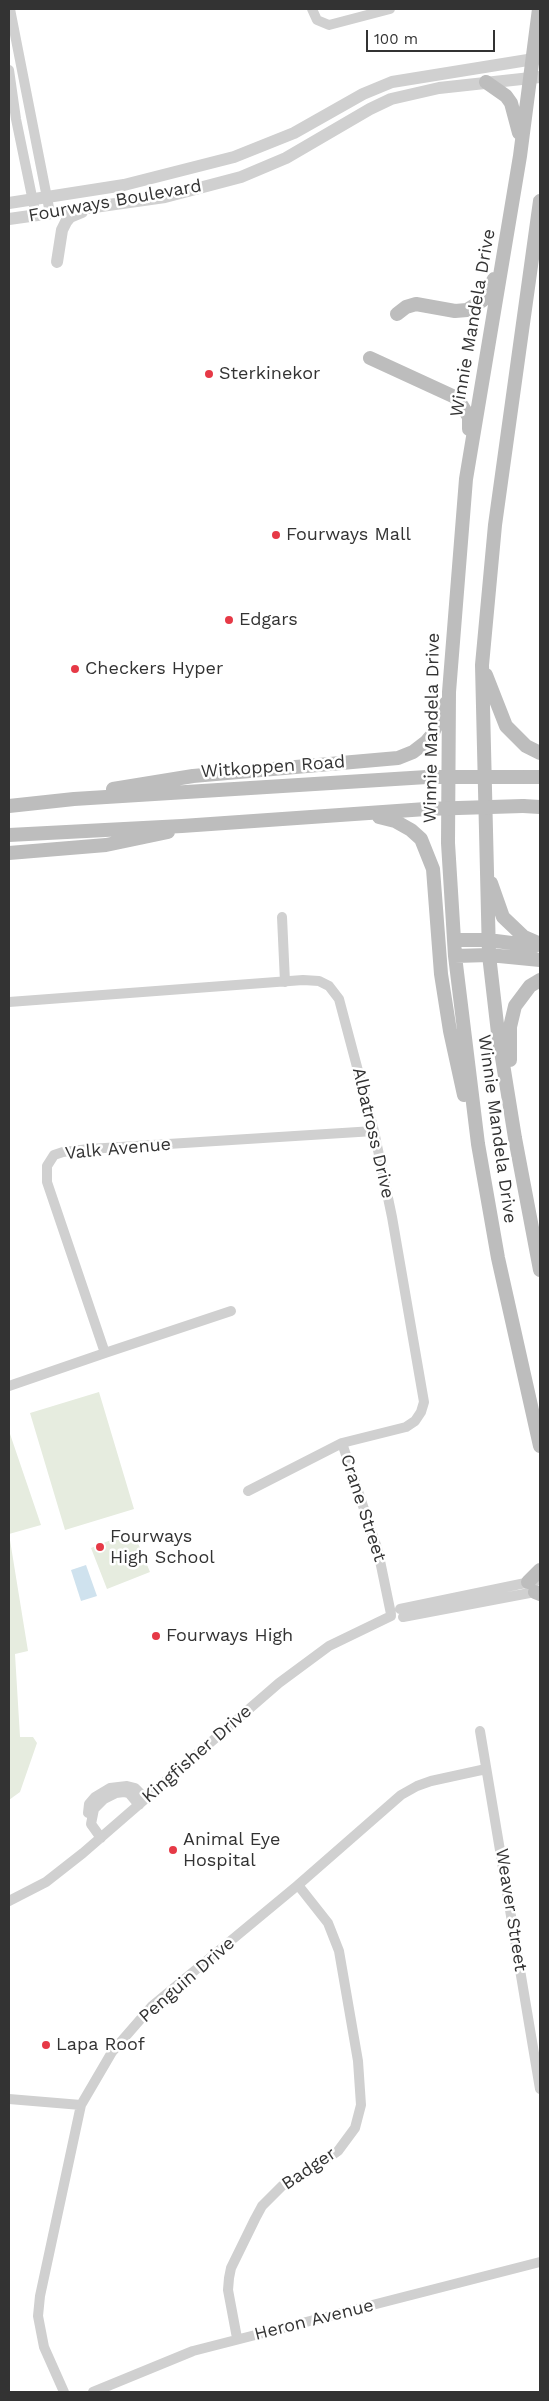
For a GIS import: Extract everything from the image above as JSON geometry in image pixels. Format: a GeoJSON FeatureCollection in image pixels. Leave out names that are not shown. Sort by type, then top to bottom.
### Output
{"type":"FeatureCollection","features":[{"type":"Feature","properties":{"kind":"main road","name":"Winnie Mandela Drive"},"geometry":{"type":"LineString","coordinates":[[539,9],[534,77],[466,479],[449,692],[448,843],[455,956],[478,1144],[498,1258],[540,1446]]}},
{"type":"Feature","properties":{"kind":"main road"},"geometry":{"type":"LineString","coordinates":[[486,82],[506,96],[510,102],[522,144]]}},
{"type":"Feature","properties":{"kind":"main road","name":"Winnie Mandela Drive"},"geometry":{"type":"LineString","coordinates":[[540,202],[495,525],[482,665],[485,860],[489,955],[498,1033],[515,1138],[540,1270]]}},
{"type":"Feature","properties":{"kind":"main road"},"geometry":{"type":"LineString","coordinates":[[397,314],[406,306],[416,304],[455,311],[472,308],[487,295],[503,258]]}},
{"type":"Feature","properties":{"kind":"main road"},"geometry":{"type":"LineString","coordinates":[[370,358],[449,393],[462,403],[470,422],[464,459],[466,479]]}},
{"type":"Feature","properties":{"kind":"main road"},"geometry":{"type":"LineString","coordinates":[[482,665],[506,726],[526,746],[540,753]]}},
{"type":"Feature","properties":{"kind":"main road"},"geometry":{"type":"LineString","coordinates":[[74,799],[112,789],[193,776],[398,758],[413,752],[432,735],[442,715],[449,692]]}},
{"type":"Feature","properties":{"kind":"main road","name":"Witkoppen Road"},"geometry":{"type":"LineString","coordinates":[[9,806],[74,799],[426,777],[540,777]]}},
{"type":"Feature","properties":{"kind":"main road"},"geometry":{"type":"LineString","coordinates":[[9,797],[46,802]]}},
{"type":"Feature","properties":{"kind":"main road"},"geometry":{"type":"LineString","coordinates":[[9,835],[182,826],[426,809],[540,807]]}},
{"type":"Feature","properties":{"kind":"main road"},"geometry":{"type":"LineString","coordinates":[[331,816],[380,817],[395,821],[411,830],[420,839],[427,851],[433,869],[441,974],[450,1031],[472,1132],[478,1144]]}},
{"type":"Feature","properties":{"kind":"main road"},"geometry":{"type":"LineString","coordinates":[[9,853],[131,842],[158,836],[182,826]]}},
{"type":"Feature","properties":{"kind":"main road"},"geometry":{"type":"LineString","coordinates":[[485,860],[503,917],[524,937],[540,946]]}},
{"type":"Feature","properties":{"kind":"main road"},"geometry":{"type":"LineString","coordinates":[[454,940],[488,940],[540,946]]}},
{"type":"Feature","properties":{"kind":"main road"},"geometry":{"type":"LineString","coordinates":[[455,956],[489,955],[540,960]]}},
{"type":"Feature","properties":{"kind":"main road"},"geometry":{"type":"LineString","coordinates":[[515,1138],[510,1027],[515,1006],[520,997],[530,986],[540,980]]}},
{"type":"Feature","properties":{"kind":"main road"},"geometry":{"type":"LineString","coordinates":[[537,1588],[540,1570]]}},
{"type":"Feature","properties":{"kind":"street"},"geometry":{"type":"LineString","coordinates":[[10,9],[26,101],[50,213]]}},
{"type":"Feature","properties":{"kind":"street"},"geometry":{"type":"LineString","coordinates":[[312,9],[317,20],[329,24],[390,9]]}},
{"type":"Feature","properties":{"kind":"street","name":"Fourways Boulevard"},"geometry":{"type":"LineString","coordinates":[[9,203],[124,185],[234,157],[275,141],[363,94],[392,82],[536,58]]}},
{"type":"Feature","properties":{"kind":"street"},"geometry":{"type":"LineString","coordinates":[[9,70],[36,216]]}},
{"type":"Feature","properties":{"kind":"street","name":"Fourways Boulevard"},"geometry":{"type":"LineString","coordinates":[[9,220],[165,197],[241,177],[286,158],[370,109],[391,100],[420,92],[534,77]]}},
{"type":"Feature","properties":{"kind":"street"},"geometry":{"type":"LineString","coordinates":[[57,262],[62,230],[70,217],[123,202]]}},
{"type":"Feature","properties":{"kind":"street"},"geometry":{"type":"LineString","coordinates":[[282,917],[285,982]]}},
{"type":"Feature","properties":{"kind":"street","name":"Albatross Drive"},"geometry":{"type":"LineString","coordinates":[[9,1002],[319,981],[329,986],[339,999],[374,1131],[392,1217],[424,1402],[415,1422],[406,1427],[342,1443],[248,1491]]}},
{"type":"Feature","properties":{"kind":"street","name":"Valk Avenue"},"geometry":{"type":"LineString","coordinates":[[105,1353],[47,1182],[47,1166],[54,1155],[89,1149],[374,1131]]}},
{"type":"Feature","properties":{"kind":"street"},"geometry":{"type":"LineString","coordinates":[[9,1386],[232,1311]]}},
{"type":"Feature","properties":{"kind":"street","name":"Crane Street"},"geometry":{"type":"LineString","coordinates":[[342,1443],[397,1613]]}},
{"type":"Feature","properties":{"kind":"street"},"geometry":{"type":"LineString","coordinates":[[508,1587],[510,1598]]}},
{"type":"Feature","properties":{"kind":"street","name":"Kingfisher Drive"},"geometry":{"type":"LineString","coordinates":[[9,1901],[46,1882],[102,1838],[218,1734],[329,1646],[397,1613],[478,1598],[508,1587],[537,1588]]}},
{"type":"Feature","properties":{"kind":"street","name":"Kingfisher Drive"},"geometry":{"type":"LineString","coordinates":[[478,1598],[510,1598],[537,1588]]}},
{"type":"Feature","properties":{"kind":"street","name":"Weaver Street"},"geometry":{"type":"LineString","coordinates":[[480,1731],[540,2089]]}},
{"type":"Feature","properties":{"kind":"street","name":"Penguin Drive"},"geometry":{"type":"LineString","coordinates":[[64,2392],[44,2347],[38,2316],[40,2296],[81,2105],[112,2052],[152,2006],[298,1885],[407,1790],[431,1781],[486,1769]]}},
{"type":"Feature","properties":{"kind":"street"},"geometry":{"type":"LineString","coordinates":[[102,1838],[91,1824],[88,1815],[89,1804],[102,1792],[119,1786],[135,1788],[143,1802]]}},
{"type":"Feature","properties":{"kind":"street","name":"Badger"},"geometry":{"type":"LineString","coordinates":[[237,2338],[228,2290],[229,2278],[231,2268],[255,2219],[262,2206],[282,2186],[307,2173],[338,2151],[355,2128],[361,2105],[358,2060],[339,1951],[328,1923],[298,1885]]}},
{"type":"Feature","properties":{"kind":"street"},"geometry":{"type":"LineString","coordinates":[[9,2099],[81,2105]]}},
{"type":"Feature","properties":{"kind":"street","name":"Heron Avenue"},"geometry":{"type":"LineString","coordinates":[[93,2392],[193,2351],[237,2338],[310,2322],[540,2262]]}},
{"type":"Feature","properties":{"kind":"shaded area"},"geometry":{"type":"Polygon","coordinates":[[[99,1392],[134,1509],[65,1530],[30,1413],[99,1392]]]}},
{"type":"Feature","properties":{"kind":"shaded area"},"geometry":{"type":"Polygon","coordinates":[[[9,1431],[41,1525],[9,1534],[9,1431]]]}},
{"type":"Feature","properties":{"kind":"shaded area"},"geometry":{"type":"Polygon","coordinates":[[[133,1531],[150,1572],[107,1589],[91,1548],[133,1531]]]}},
{"type":"Feature","properties":{"kind":"shaded area"},"geometry":{"type":"Polygon","coordinates":[[[9,1534],[28,1651],[15,1654],[20,1737],[33,1737],[37,1743],[20,1792],[9,1800],[9,1534]]]}},
{"type":"Feature","properties":{"kind":"water"},"geometry":{"type":"Polygon","coordinates":[[[86,1565],[97,1596],[81,1601],[71,1570],[86,1565]]]}},
{"type":"Feature","properties":{"kind":"place","name":"Sterkinekor"},"geometry":{"type":"Point","coordinates":[209,374]}},
{"type":"Feature","properties":{"kind":"place","name":"Fourways Mall"},"geometry":{"type":"Point","coordinates":[276,535]}},
{"type":"Feature","properties":{"kind":"place","name":"Edgars"},"geometry":{"type":"Point","coordinates":[229,620]}},
{"type":"Feature","properties":{"kind":"place","name":"Checkers Hyper"},"geometry":{"type":"Point","coordinates":[75,669]}},
{"type":"Feature","properties":{"kind":"place","name":"Fourways High School"},"geometry":{"type":"Point","coordinates":[100,1547]}},
{"type":"Feature","properties":{"kind":"place","name":"Fourways High"},"geometry":{"type":"Point","coordinates":[156,1636]}},
{"type":"Feature","properties":{"kind":"place","name":"Animal Eye Hospital"},"geometry":{"type":"Point","coordinates":[173,1850]}},
{"type":"Feature","properties":{"kind":"place","name":"Lapa Roof"},"geometry":{"type":"Point","coordinates":[46,2045]}}]}
